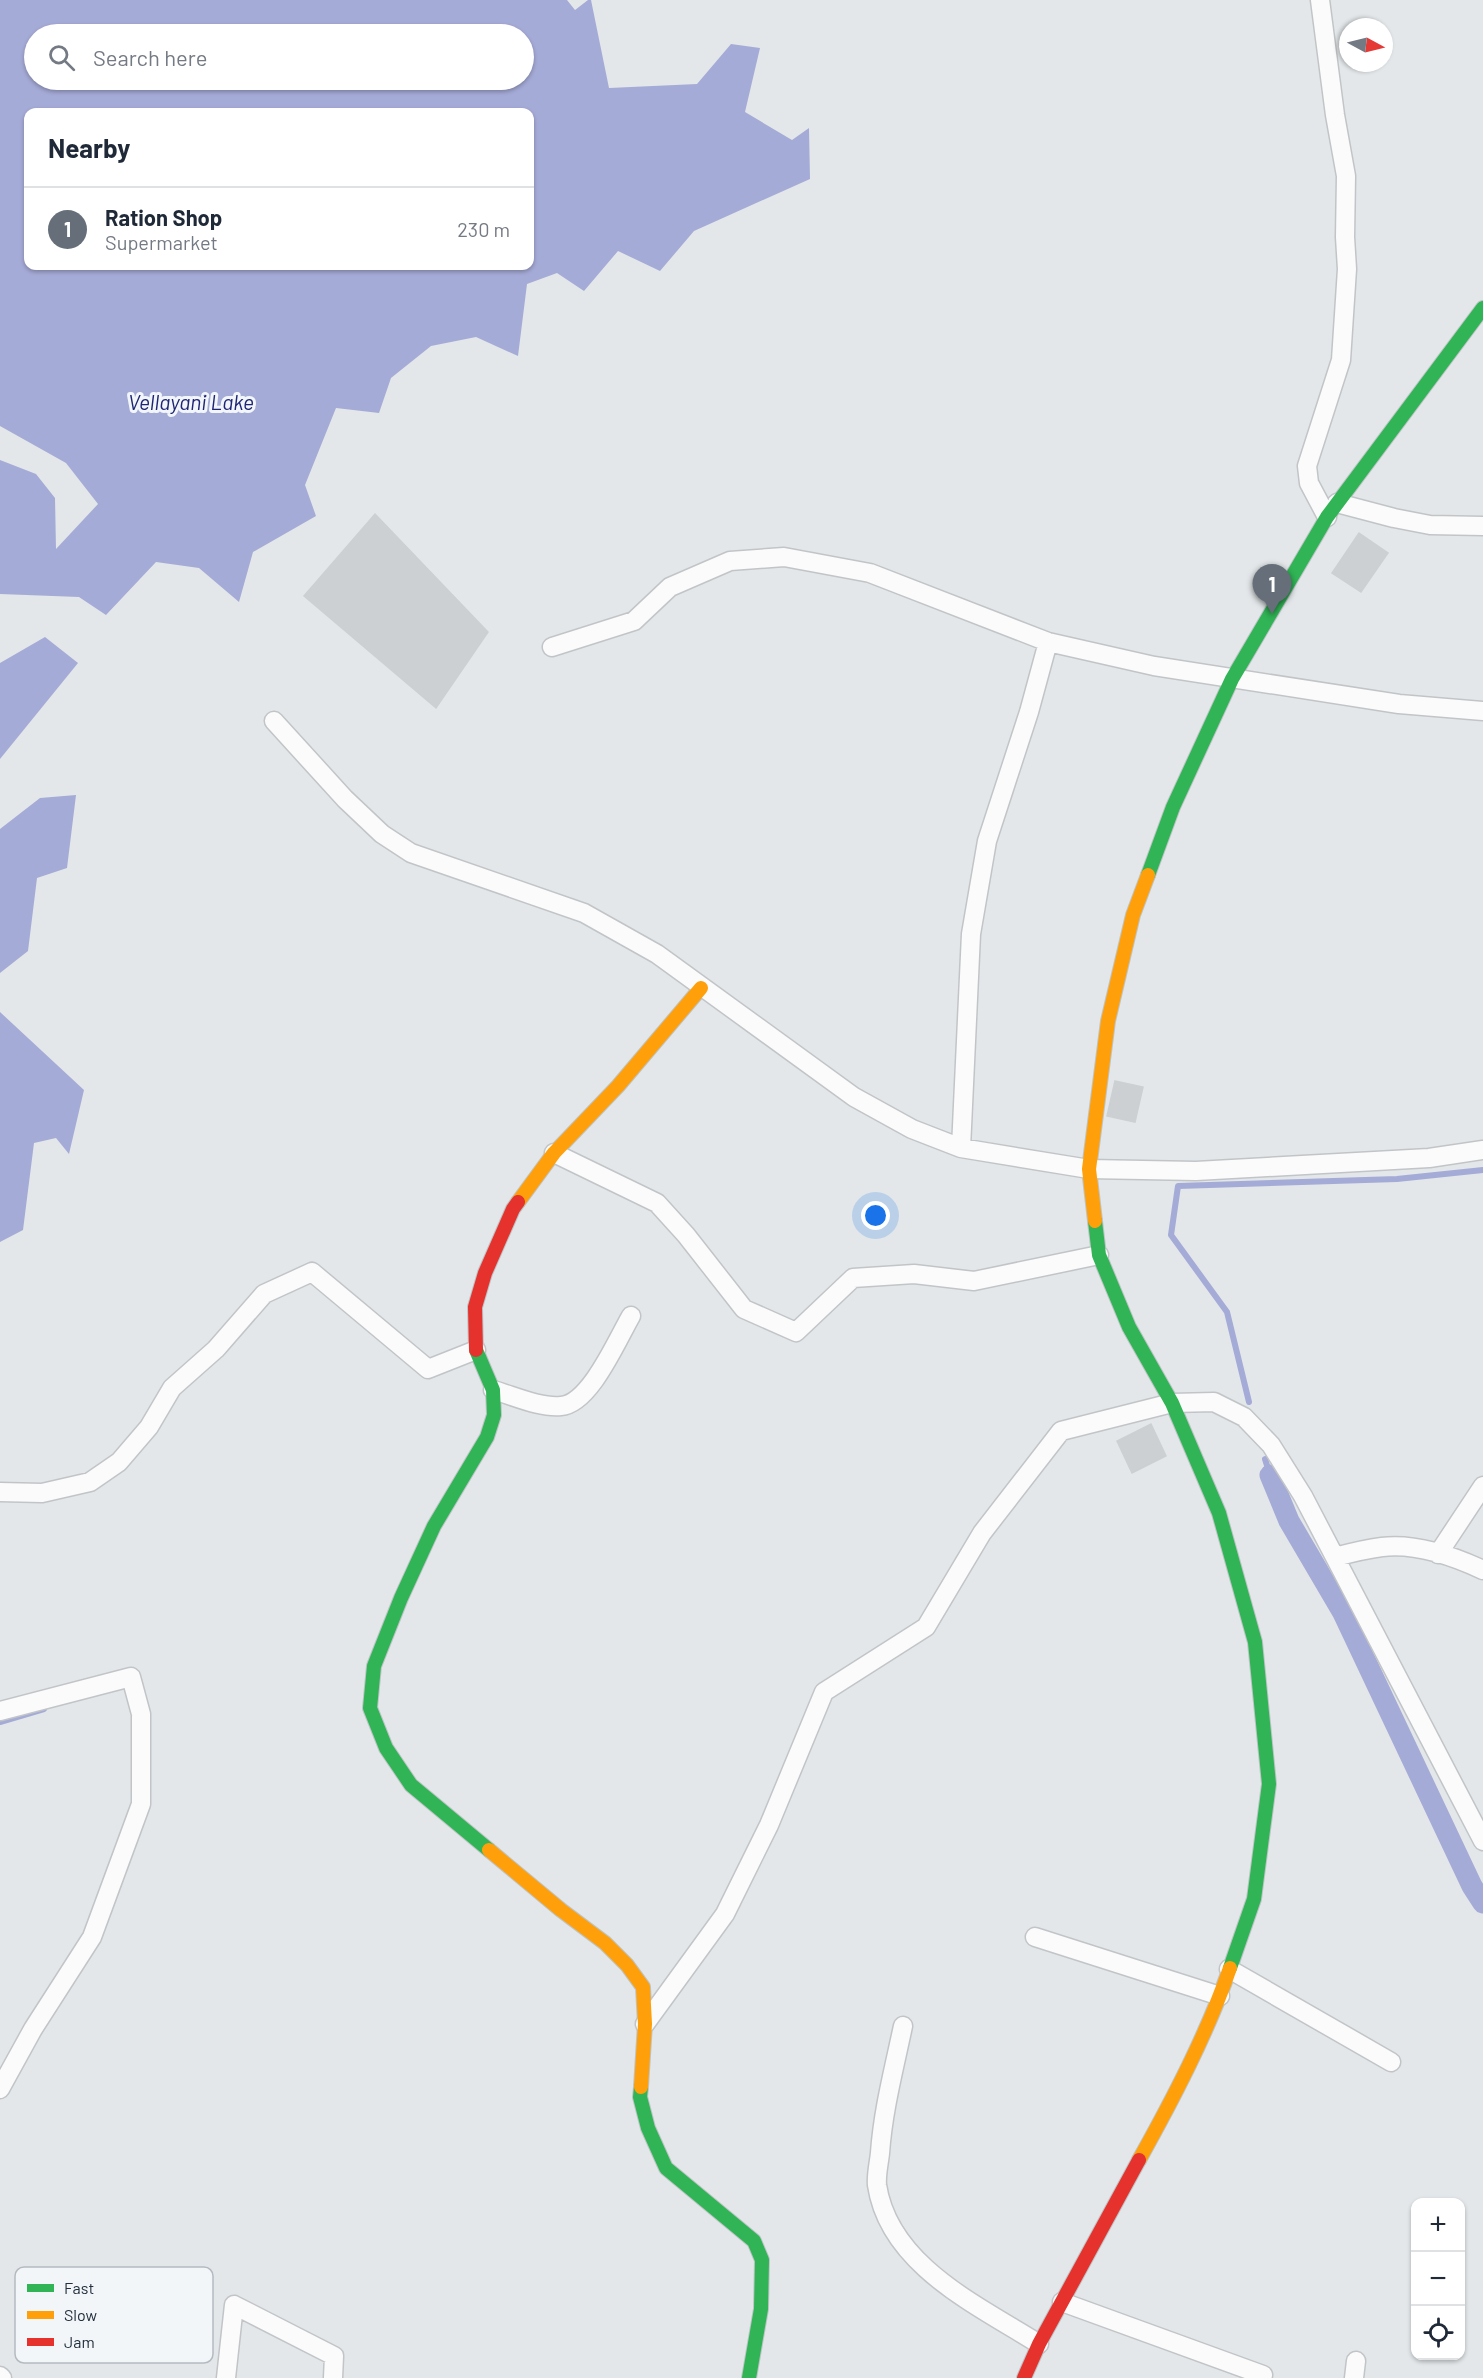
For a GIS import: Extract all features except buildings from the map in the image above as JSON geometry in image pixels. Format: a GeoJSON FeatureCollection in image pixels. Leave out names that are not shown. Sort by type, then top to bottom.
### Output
{"type":"FeatureCollection","features":[{"type":"Feature","properties":{"kind":"street"},"geometry":{"type":"LineString","coordinates":[[1320,0],[1335,115],[1346,176],[1347,269],[1341,360],[1307,466],[1309,483],[1332,510],[1430,525],[1483,526]]}},
{"type":"Feature","properties":{"kind":"street"},"geometry":{"type":"LineString","coordinates":[[1024,2378],[1039,2344],[1159,2124],[1220,1996],[1254,1899],[1269,1784],[1255,1642],[1219,1513],[1172,1403],[1129,1327],[1099,1256],[1089,1169],[1108,1021],[1133,915],[1173,807],[1232,679],[1332,510],[1483,308]]}},
{"type":"Feature","properties":{"kind":"street"},"geometry":{"type":"LineString","coordinates":[[552,647],[634,621],[670,587],[730,561],[784,557],[870,573],[1048,642],[1154,666],[1399,704],[1483,711]]}},
{"type":"Feature","properties":{"kind":"street"},"geometry":{"type":"LineString","coordinates":[[961,1148],[971,934],[987,841],[1029,712],[1048,642]]}},
{"type":"Feature","properties":{"kind":"street"},"geometry":{"type":"LineString","coordinates":[[274,721],[345,799],[382,834],[411,853],[584,913],[657,954],[701,988],[854,1096],[912,1129],[961,1148],[1089,1169],[1196,1171],[1429,1158],[1483,1150]]}},
{"type":"Feature","properties":{"kind":"street"},"geometry":{"type":"LineString","coordinates":[[701,988],[618,1086],[554,1153],[513,1209],[485,1273],[475,1307],[476,1350],[493,1390],[494,1415],[487,1437],[434,1526],[401,1598],[374,1666],[370,1708],[386,1748],[411,1785],[561,1910],[605,1943],[627,1965],[643,1987],[645,2024],[640,2097],[648,2128],[666,2168],[754,2241],[762,2260],[761,2309],[749,2378]]}},
{"type":"Feature","properties":{"kind":"street"},"geometry":{"type":"LineString","coordinates":[[554,1153],[657,1203],[686,1235],[744,1309],[796,1332],[853,1278],[914,1274],[974,1281],[1099,1256]]}},
{"type":"Feature","properties":{"kind":"street"},"geometry":{"type":"LineString","coordinates":[[0,1492],[42,1493],[90,1482],[119,1462],[149,1427],[172,1388],[216,1349],[264,1294],[312,1272],[428,1370],[476,1350]]}},
{"type":"Feature","properties":{"kind":"street"},"geometry":{"type":"LineString","coordinates":[[493,1390],[541,1404],[569,1405],[592,1384],[631,1316]]}},
{"type":"Feature","properties":{"kind":"street"},"geometry":{"type":"LineString","coordinates":[[645,2024],[725,1914],[769,1825],[824,1692],[926,1627],[982,1533],[1061,1431],[1172,1403],[1214,1402],[1244,1417],[1271,1445],[1303,1496],[1483,1841]]}},
{"type":"Feature","properties":{"kind":"street"},"geometry":{"type":"LineString","coordinates":[[1438,1554],[1483,1486]]}},
{"type":"Feature","properties":{"kind":"street"},"geometry":{"type":"LineString","coordinates":[[1335,1557],[1383,1547],[1408,1547],[1438,1554],[1483,1570]]}},
{"type":"Feature","properties":{"kind":"street"},"geometry":{"type":"LineString","coordinates":[[0,1711],[131,1677],[141,1714],[141,1804],[92,1936],[33,2029],[0,2089]]}},
{"type":"Feature","properties":{"kind":"street"},"geometry":{"type":"LineString","coordinates":[[1035,1937],[1220,1996]]}},
{"type":"Feature","properties":{"kind":"street"},"geometry":{"type":"LineString","coordinates":[[1229,1969],[1391,2062]]}},
{"type":"Feature","properties":{"kind":"street"},"geometry":{"type":"LineString","coordinates":[[903,2026],[882,2123],[877,2183],[885,2217],[911,2255],[954,2291],[1039,2344]]}},
{"type":"Feature","properties":{"kind":"street"},"geometry":{"type":"LineString","coordinates":[[1062,2302],[1263,2375]]}},
{"type":"Feature","properties":{"kind":"street"},"geometry":{"type":"LineString","coordinates":[[226,2378],[234,2305],[334,2356],[333,2378]]}},
{"type":"Feature","properties":{"kind":"water","name":"Vellayani Lake"},"geometry":{"type":"Polygon","coordinates":[[[0,0],[567,0],[575,10],[591,0],[609,88],[697,84],[731,44],[760,48],[745,112],[792,140],[809,128],[810,179],[694,231],[660,271],[618,251],[584,291],[557,273],[527,284],[518,356],[476,337],[431,346],[391,378],[379,413],[336,408],[305,485],[316,516],[253,552],[239,602],[199,568],[156,562],[106,615],[79,597],[0,594],[0,460],[36,474],[55,498],[56,549],[98,504],[66,463],[0,426],[0,0]]]}},
{"type":"Feature","properties":{"kind":"water"},"geometry":{"type":"Polygon","coordinates":[[[45,637],[78,663],[0,759],[0,663],[45,637]]]}},
{"type":"Feature","properties":{"kind":"water"},"geometry":{"type":"Polygon","coordinates":[[[76,795],[67,868],[37,878],[28,951],[0,973],[0,829],[40,798],[76,795]]]}},
{"type":"Feature","properties":{"kind":"water"},"geometry":{"type":"Polygon","coordinates":[[[0,1012],[84,1090],[69,1154],[56,1138],[34,1143],[23,1230],[0,1242],[0,1012]]]}},
{"type":"Feature","properties":{"kind":"waterway"},"geometry":{"type":"LineString","coordinates":[[1249,1402],[1227,1312],[1171,1235],[1178,1186],[1397,1179],[1483,1170]]}},
{"type":"Feature","properties":{"kind":"waterway"},"geometry":{"type":"LineString","coordinates":[[1265,1459],[1270,1475]]}},
{"type":"Feature","properties":{"kind":"waterway"},"geometry":{"type":"LineString","coordinates":[[1270,1475],[1289,1521],[1343,1613],[1472,1886],[1483,1903]]}},
{"type":"Feature","properties":{"kind":"waterway"},"geometry":{"type":"LineString","coordinates":[[0,1722],[44,1709]]}},
{"type":"Feature","properties":{"kind":"traffic: fast"},"geometry":{"type":"LineString","coordinates":[[1148,875],[1173,807],[1232,679],[1327,517],[1483,308]]}},
{"type":"Feature","properties":{"kind":"traffic: fast"},"geometry":{"type":"LineString","coordinates":[[1095,1221],[1099,1255],[1129,1327],[1172,1403],[1219,1513],[1255,1642],[1269,1784],[1254,1899],[1230,1968]]}},
{"type":"Feature","properties":{"kind":"traffic: fast"},"geometry":{"type":"LineString","coordinates":[[476,1350],[493,1390],[494,1415],[487,1437],[434,1526],[401,1598],[374,1666],[370,1708],[386,1748],[411,1785],[489,1850]]}},
{"type":"Feature","properties":{"kind":"traffic: fast"},"geometry":{"type":"LineString","coordinates":[[641,2087],[640,2097],[648,2128],[666,2168],[754,2241],[762,2260],[761,2309],[749,2378]]}},
{"type":"Feature","properties":{"kind":"traffic: slow"},"geometry":{"type":"LineString","coordinates":[[1095,1221],[1089,1169],[1108,1021],[1133,915],[1148,875]]}},
{"type":"Feature","properties":{"kind":"traffic: slow"},"geometry":{"type":"LineString","coordinates":[[518,1202],[554,1153],[618,1086],[701,988]]}},
{"type":"Feature","properties":{"kind":"traffic: slow"},"geometry":{"type":"LineString","coordinates":[[489,1850],[605,1943],[627,1965],[643,1987],[645,2024],[641,2087]]}},
{"type":"Feature","properties":{"kind":"traffic: slow"},"geometry":{"type":"LineString","coordinates":[[1139,2160],[1189,2066],[1230,1968]]}},
{"type":"Feature","properties":{"kind":"traffic: jam"},"geometry":{"type":"LineString","coordinates":[[476,1350],[475,1307],[485,1273],[518,1202]]}},
{"type":"Feature","properties":{"kind":"traffic: jam"},"geometry":{"type":"LineString","coordinates":[[1024,2378],[1039,2344],[1139,2160]]}},
{"type":"Feature","properties":{"kind":"place","name":"Ration Shop"},"geometry":{"type":"Point","coordinates":[1272,614]}}]}
